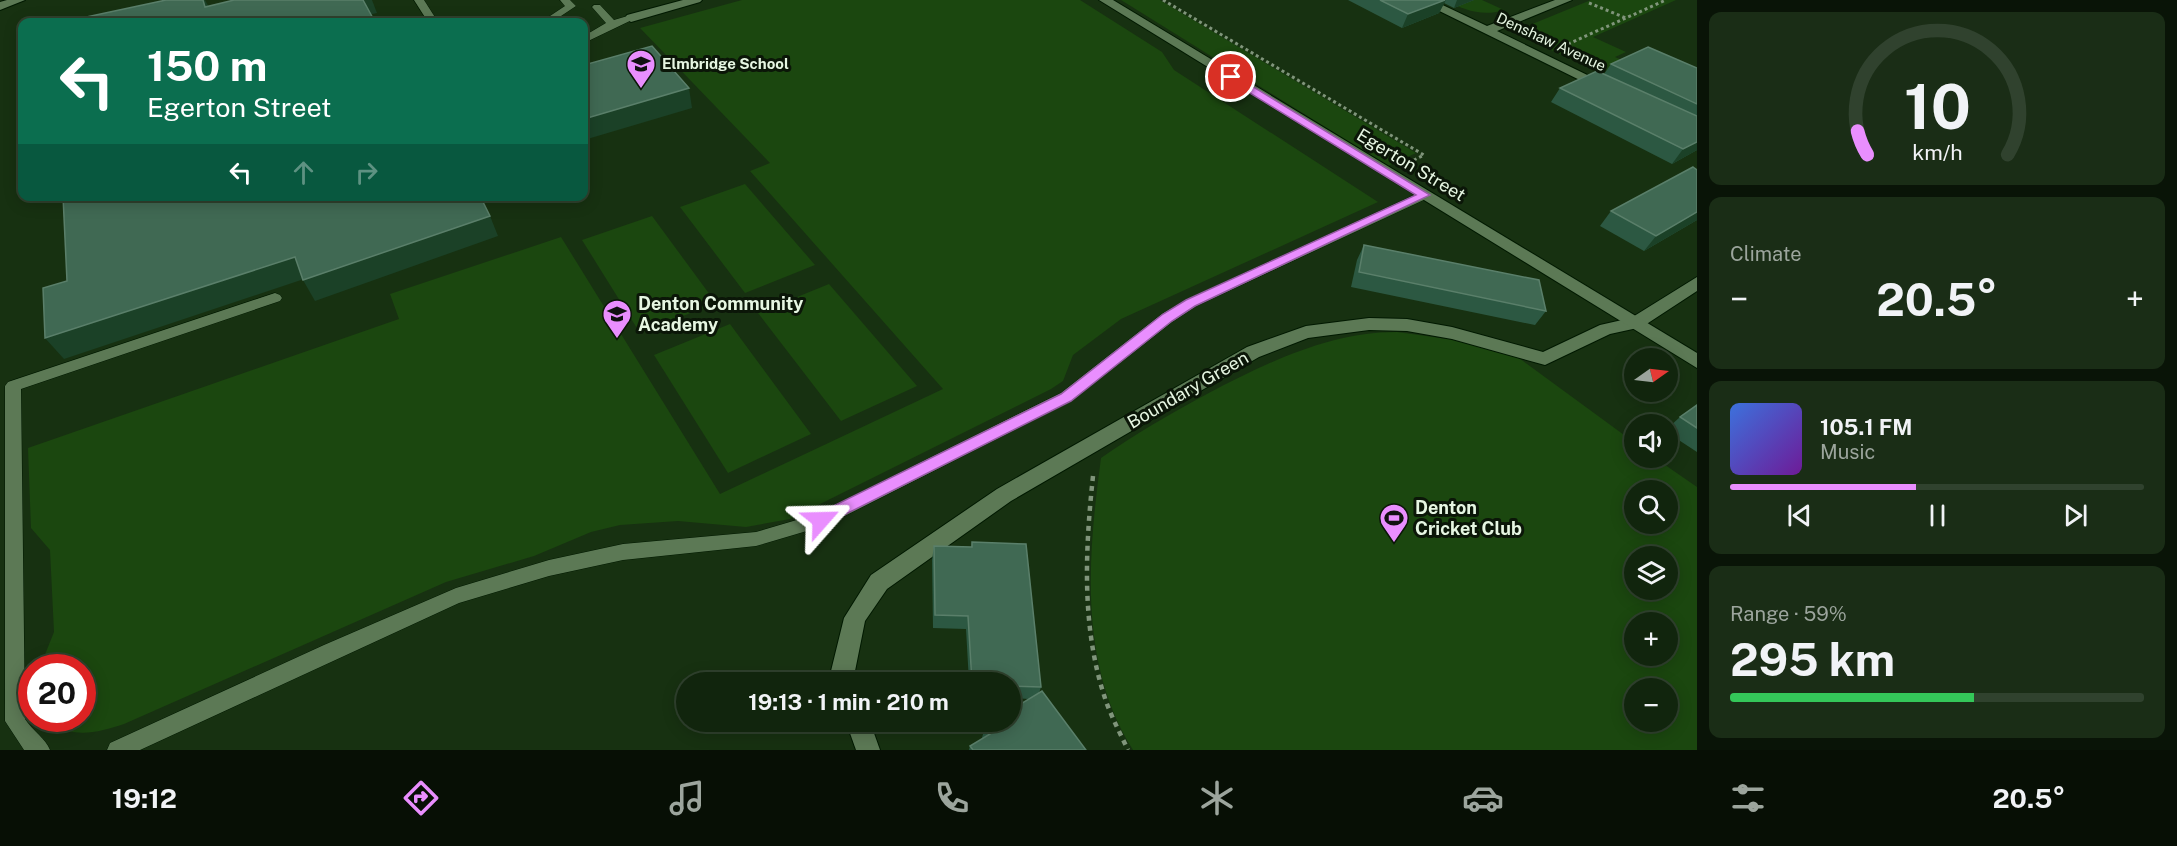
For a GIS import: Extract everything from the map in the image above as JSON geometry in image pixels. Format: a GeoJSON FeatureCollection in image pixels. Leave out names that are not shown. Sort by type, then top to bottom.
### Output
{"type":"FeatureCollection","features":[{"type":"Feature","properties":{"kind":"street"},"geometry":{"type":"LineString","coordinates":[[0,6],[19,0]]}},
{"type":"Feature","properties":{"kind":"street"},"geometry":{"type":"LineString","coordinates":[[631,18],[696,0]]}},
{"type":"Feature","properties":{"kind":"street","name":"Egerton Street"},"geometry":{"type":"LineString","coordinates":[[1106,0],[1697,361]]}},
{"type":"Feature","properties":{"kind":"street","name":"Denshaw Avenue"},"geometry":{"type":"LineString","coordinates":[[1423,0],[1614,91]]}},
{"type":"Feature","properties":{"kind":"street"},"geometry":{"type":"LineString","coordinates":[[1487,30],[1566,0]]}},
{"type":"Feature","properties":{"kind":"street"},"geometry":{"type":"LineString","coordinates":[[1636,323],[1697,283]]}},
{"type":"Feature","properties":{"kind":"street","name":"Boundary Green"},"geometry":{"type":"LineString","coordinates":[[843,672],[855,618],[879,582],[1004,495],[1253,352],[1306,332],[1369,324],[1407,325],[1452,333],[1545,359],[1606,329],[1636,323]]}},
{"type":"Feature","properties":{"kind":"street"},"geometry":{"type":"LineString","coordinates":[[862,732],[868,750]]}},
{"type":"Feature","properties":{"kind":"lane"},"geometry":{"type":"LineString","coordinates":[[419,0],[430,18]]}},
{"type":"Feature","properties":{"kind":"lane"},"geometry":{"type":"LineString","coordinates":[[552,18],[571,6],[565,0]]}},
{"type":"Feature","properties":{"kind":"lane"},"geometry":{"type":"LineString","coordinates":[[597,7],[612,24]]}},
{"type":"Feature","properties":{"kind":"lane"},"geometry":{"type":"LineString","coordinates":[[588,38],[612,24],[631,18]]}},
{"type":"Feature","properties":{"kind":"lane"},"geometry":{"type":"LineString","coordinates":[[117,750],[456,596],[549,568],[623,552],[756,539],[821,520],[1066,398],[1167,318],[1191,303],[1424,195]]}},
{"type":"Feature","properties":{"kind":"lane"},"geometry":{"type":"LineString","coordinates":[[40,750],[27,741],[15,721],[13,386],[275,298]]}},
{"type":"Feature","properties":{"kind":"path"},"geometry":{"type":"LineString","coordinates":[[1163,0],[1424,155],[1386,172]]}},
{"type":"Feature","properties":{"kind":"path"},"geometry":{"type":"LineString","coordinates":[[1582,0],[1626,18]]}},
{"type":"Feature","properties":{"kind":"path"},"geometry":{"type":"LineString","coordinates":[[1541,56],[1666,0]]}},
{"type":"Feature","properties":{"kind":"path"},"geometry":{"type":"LineString","coordinates":[[1097,443],[1087,529],[1086,574],[1092,644],[1107,704],[1128,750]]}},
{"type":"Feature","properties":{"kind":"green space"},"geometry":{"type":"Polygon","coordinates":[[[742,0],[1080,0],[1162,52],[1174,70],[1378,202],[1121,319],[1073,355],[1063,381],[1051,389],[790,519],[746,527],[678,521],[620,525],[591,532],[534,556],[446,582],[124,724],[96,732],[96,654],[45,654],[54,632],[50,550],[31,528],[28,448],[399,319],[390,294],[561,237],[720,494],[943,389],[750,171],[770,163],[640,28],[742,0]]]}},
{"type":"Feature","properties":{"kind":"green space"},"geometry":{"type":"Polygon","coordinates":[[[1121,0],[1160,0],[1416,153],[1388,166],[1121,0]]]}},
{"type":"Feature","properties":{"kind":"green space"},"geometry":{"type":"Polygon","coordinates":[[[1445,0],[1482,0],[1504,10],[1481,13],[1459,7],[1445,0]]]}},
{"type":"Feature","properties":{"kind":"green space"},"geometry":{"type":"Polygon","coordinates":[[[1591,0],[1676,0],[1593,37],[1626,52],[1615,57],[1626,62],[1600,73],[1532,41],[1524,33],[1525,27],[1591,0]]]}},
{"type":"Feature","properties":{"kind":"green space"},"geometry":{"type":"Polygon","coordinates":[[[745,184],[815,265],[745,293],[680,207],[745,184]]]}},
{"type":"Feature","properties":{"kind":"green space"},"geometry":{"type":"Polygon","coordinates":[[[652,216],[716,303],[640,333],[582,240],[652,216]]]}},
{"type":"Feature","properties":{"kind":"green space"},"geometry":{"type":"Polygon","coordinates":[[[829,284],[917,386],[841,421],[758,313],[829,284]]]}},
{"type":"Feature","properties":{"kind":"green space"},"geometry":{"type":"Polygon","coordinates":[[[730,324],[811,434],[728,473],[654,355],[730,324]]]}},
{"type":"Feature","properties":{"kind":"green space","name":"Denton Cricket Club"},"geometry":{"type":"Polygon","coordinates":[[[1397,332],[1455,340],[1519,358],[1624,435],[1624,468],[1669,468],[1697,487],[1697,750],[1133,750],[1115,716],[1103,681],[1095,645],[1091,570],[1101,458],[1166,417],[1252,371],[1299,351],[1347,337],[1397,332]]]}},
{"type":"Feature","properties":{"kind":"building"},"geometry":{"type":"Polygon","coordinates":[[[166,0],[203,0],[205,7],[234,0],[363,0],[373,18],[82,18],[166,0]]]}},
{"type":"Feature","properties":{"kind":"building"},"geometry":{"type":"Polygon","coordinates":[[[1380,0],[1445,0],[1408,14],[1380,0]]]}},
{"type":"Feature","properties":{"kind":"building"},"geometry":{"type":"Polygon","coordinates":[[[652,46],[689,88],[588,118],[588,64],[652,46]]]}},
{"type":"Feature","properties":{"kind":"building"},"geometry":{"type":"Polygon","coordinates":[[[1648,47],[1697,68],[1697,104],[1611,64],[1648,47]]]}},
{"type":"Feature","properties":{"kind":"building"},"geometry":{"type":"Polygon","coordinates":[[[1597,71],[1697,116],[1697,142],[1683,149],[1560,88],[1597,71]]]}},
{"type":"Feature","properties":{"kind":"building"},"geometry":{"type":"Polygon","coordinates":[[[1693,167],[1697,170],[1697,212],[1656,236],[1611,211],[1693,167]]]}},
{"type":"Feature","properties":{"kind":"building"},"geometry":{"type":"Polygon","coordinates":[[[63,201],[482,201],[490,216],[303,280],[295,257],[45,338],[43,288],[67,281],[63,201]]]}},
{"type":"Feature","properties":{"kind":"building"},"geometry":{"type":"Polygon","coordinates":[[[1364,245],[1539,280],[1546,311],[1359,272],[1364,245]]]}},
{"type":"Feature","properties":{"kind":"building"},"geometry":{"type":"Polygon","coordinates":[[[1697,405],[1697,428],[1680,417],[1697,405]]]}},
{"type":"Feature","properties":{"kind":"building"},"geometry":{"type":"Polygon","coordinates":[[[972,542],[1026,544],[1041,687],[1021,686],[1021,672],[971,672],[968,616],[935,615],[934,546],[972,547],[972,542]]]}},
{"type":"Feature","properties":{"kind":"building"},"geometry":{"type":"Polygon","coordinates":[[[1042,691],[1086,750],[973,750],[970,746],[990,734],[989,732],[1021,732],[1021,704],[1042,691]]]}},
{"type":"Feature","properties":{"kind":"place","name":"Elmbridge School"},"geometry":{"type":"Point","coordinates":[641,90]}},
{"type":"Feature","properties":{"kind":"place","name":"Denton Community Academy"},"geometry":{"type":"Point","coordinates":[617,340]}},
{"type":"Feature","properties":{"kind":"place","name":"Denton Cricket Club"},"geometry":{"type":"Point","coordinates":[1394,544]}},
{"type":"Feature","properties":{"kind":"route"},"geometry":{"type":"LineString","coordinates":[[821,520],[1066,398],[1167,318],[1191,303],[1424,195],[1231,77]]}}]}
